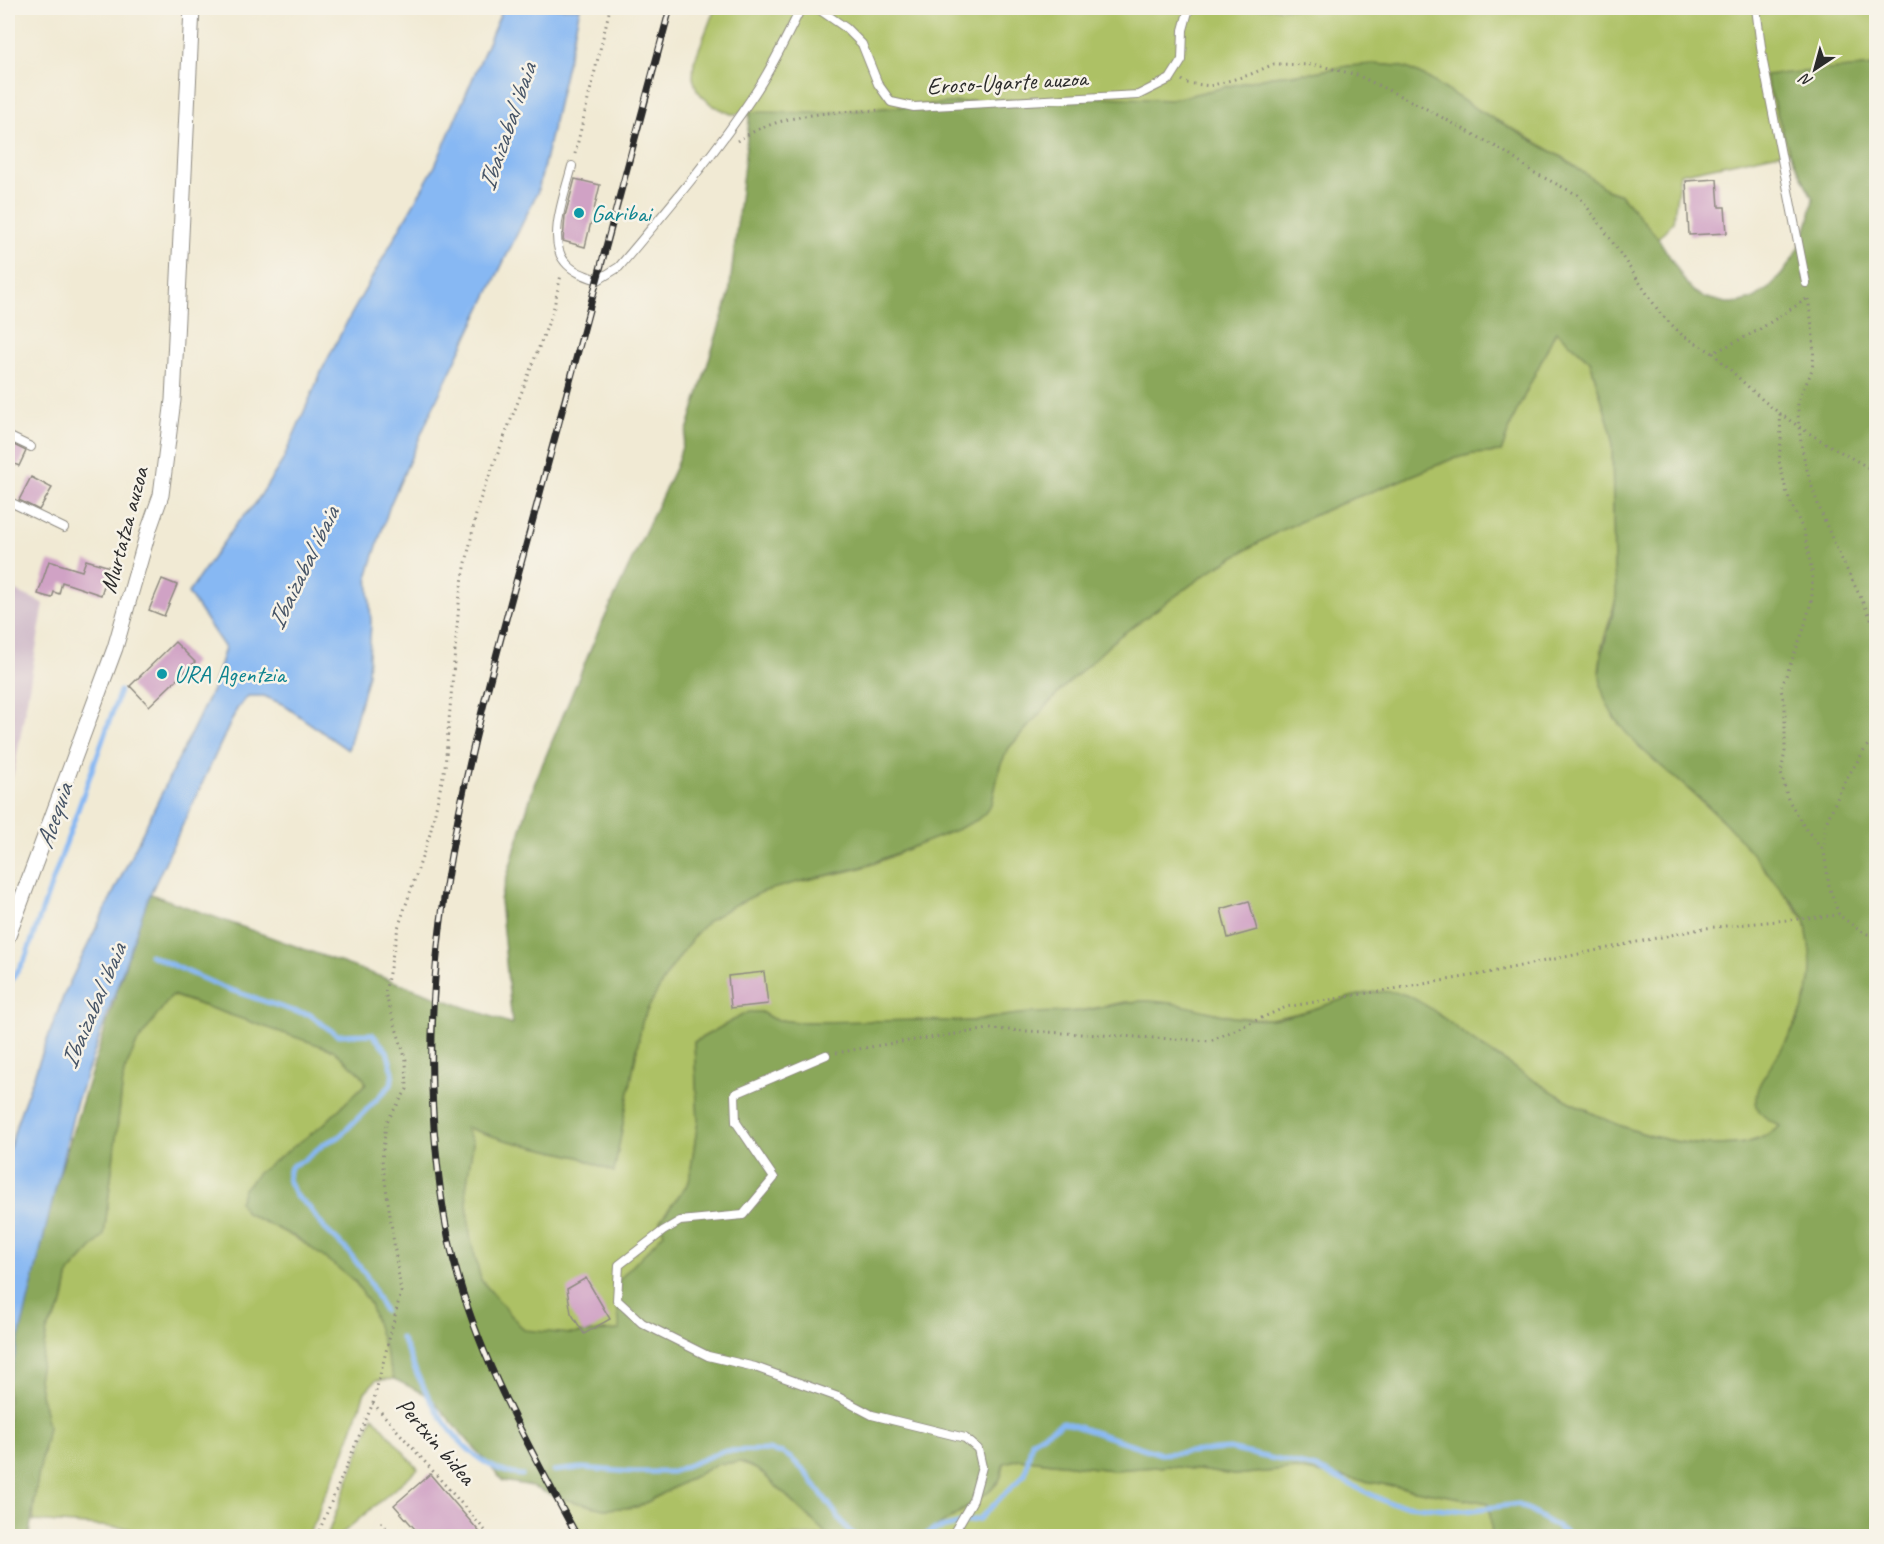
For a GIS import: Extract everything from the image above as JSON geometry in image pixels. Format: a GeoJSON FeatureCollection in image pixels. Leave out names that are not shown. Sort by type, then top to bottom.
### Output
{"type":"FeatureCollection","features":[{"type":"Feature","properties":{"kind":"street","name":"Murtatza auzoa"},"geometry":{"type":"LineString","coordinates":[[8,936],[115,648],[161,495],[173,400],[192,8]]}},
{"type":"Feature","properties":{"kind":"street"},"geometry":{"type":"LineString","coordinates":[[8,1536],[13,1536]]}},
{"type":"Feature","properties":{"kind":"lane"},"geometry":{"type":"LineString","coordinates":[[572,166],[556,232],[558,249],[564,262],[578,273],[598,279],[619,267],[725,136],[756,91],[801,8]]}},
{"type":"Feature","properties":{"kind":"lane","name":"Eroso-Ugarte auzoa"},"geometry":{"type":"LineString","coordinates":[[817,8],[846,28],[862,44],[878,84],[891,102],[914,107],[1138,95],[1170,79],[1173,74]]}},
{"type":"Feature","properties":{"kind":"lane"},"geometry":{"type":"LineString","coordinates":[[1173,74],[1182,60],[1183,30],[1189,8]]}},
{"type":"Feature","properties":{"kind":"lane"},"geometry":{"type":"LineString","coordinates":[[1756,8],[1762,62],[1806,283]]}},
{"type":"Feature","properties":{"kind":"lane"},"geometry":{"type":"LineString","coordinates":[[8,436],[31,447]]}},
{"type":"Feature","properties":{"kind":"lane"},"geometry":{"type":"LineString","coordinates":[[8,501],[64,528]]}},
{"type":"Feature","properties":{"kind":"lane"},"geometry":{"type":"LineString","coordinates":[[826,1055],[735,1094],[736,1122],[774,1178],[743,1215],[680,1221],[663,1231],[619,1265],[617,1300],[642,1323],[708,1356],[755,1367],[797,1382],[838,1397],[872,1415],[965,1438],[978,1449],[982,1467],[973,1500],[952,1536]]}},
{"type":"Feature","properties":{"kind":"path"},"geometry":{"type":"LineString","coordinates":[[572,166],[610,8]]}},
{"type":"Feature","properties":{"kind":"path"},"geometry":{"type":"LineString","coordinates":[[1173,74],[1186,83],[1210,86],[1249,75],[1274,64],[1317,65],[1357,75],[1421,106],[1502,150],[1533,172],[1578,195],[1660,313],[1682,335],[1713,353],[1779,414],[1876,472]]}},
{"type":"Feature","properties":{"kind":"path"},"geometry":{"type":"LineString","coordinates":[[733,144],[774,122],[821,113],[885,109]]}},
{"type":"Feature","properties":{"kind":"path"},"geometry":{"type":"LineString","coordinates":[[373,1403],[401,1292],[382,1160],[386,1123],[407,1089],[406,1060],[386,993],[398,928],[430,834],[445,767],[460,592],[478,506],[553,310],[564,262]]}},
{"type":"Feature","properties":{"kind":"path"},"geometry":{"type":"LineString","coordinates":[[1806,283],[1813,338],[1812,370],[1798,402],[1799,438],[1816,498],[1876,629]]}},
{"type":"Feature","properties":{"kind":"path"},"geometry":{"type":"LineString","coordinates":[[1713,353],[1757,331],[1808,298]]}},
{"type":"Feature","properties":{"kind":"path"},"geometry":{"type":"LineString","coordinates":[[1779,414],[1781,440],[1779,461],[1787,494],[1804,532],[1812,571],[1812,599],[1803,631],[1781,689],[1785,708],[1785,751],[1781,773],[1788,799],[1824,851]]}},
{"type":"Feature","properties":{"kind":"path"},"geometry":{"type":"LineString","coordinates":[[1876,737],[1867,746],[1845,781],[1825,825],[1824,851],[1830,886],[1839,915],[1859,930],[1876,938]]}},
{"type":"Feature","properties":{"kind":"path"},"geometry":{"type":"LineString","coordinates":[[826,1055],[990,1029],[1210,1041],[1286,1007],[1482,974],[1705,928],[1839,915]]}},
{"type":"Feature","properties":{"kind":"path","name":"Pertxin bidea"},"geometry":{"type":"LineString","coordinates":[[317,1536],[373,1403],[490,1536]]}},
{"type":"Feature","properties":{"kind":"path"},"geometry":{"type":"LineString","coordinates":[[381,1522],[393,1536]]}},
{"type":"Feature","properties":{"kind":"shaded area"},"geometry":{"type":"Polygon","coordinates":[[[8,587],[44,604],[14,772],[8,790],[8,587]]]}},
{"type":"Feature","properties":{"kind":"green space"},"geometry":{"type":"Polygon","coordinates":[[[715,8],[1876,8],[1876,66],[1765,76],[1789,151],[1680,174],[1673,222],[1658,238],[1621,195],[1609,191],[1563,158],[1517,131],[1389,65],[1348,66],[1272,76],[1170,100],[974,101],[821,113],[731,114],[712,105],[702,96],[693,78],[694,62],[715,8]]]}},
{"type":"Feature","properties":{"kind":"green space"},"geometry":{"type":"Polygon","coordinates":[[[1373,64],[1409,69],[1563,158],[1609,191],[1621,195],[1658,238],[1693,291],[1703,297],[1726,303],[1738,303],[1754,298],[1769,288],[1782,274],[1804,236],[1813,199],[1789,151],[1765,75],[1876,66],[1876,1536],[1492,1536],[1489,1503],[1296,1469],[1234,1475],[1170,1466],[1113,1470],[1019,1459],[1004,1463],[1000,1479],[990,1491],[921,1536],[829,1536],[760,1471],[741,1462],[717,1464],[638,1507],[604,1509],[559,1498],[527,1485],[503,1481],[429,1396],[394,1379],[370,1304],[354,1280],[299,1239],[246,1213],[239,1202],[244,1189],[258,1173],[324,1124],[366,1083],[361,1074],[333,1050],[172,995],[137,1043],[124,1072],[104,1235],[69,1273],[63,1304],[47,1330],[38,1379],[48,1427],[29,1536],[8,1536],[8,1337],[148,893],[512,1024],[500,900],[535,782],[597,634],[676,466],[729,295],[750,112],[821,113],[974,101],[1104,97],[1170,100],[1272,76],[1373,64]],[[1556,331],[1513,419],[1501,452],[1473,454],[1452,459],[1346,501],[1277,532],[1213,569],[1117,638],[1062,689],[1008,749],[1000,766],[992,803],[977,820],[862,867],[762,892],[708,921],[694,936],[668,973],[642,1022],[614,1172],[579,1157],[505,1140],[465,1127],[473,1142],[466,1190],[470,1237],[481,1280],[524,1330],[571,1334],[620,1330],[615,1284],[664,1233],[660,1221],[689,1182],[698,1121],[694,1042],[748,1012],[761,1012],[773,1019],[795,1022],[965,1021],[1007,1015],[1081,1011],[1143,1001],[1175,1004],[1238,1018],[1271,1019],[1287,1017],[1372,992],[1388,992],[1403,994],[1422,1003],[1481,1046],[1562,1097],[1590,1112],[1650,1136],[1680,1142],[1731,1145],[1764,1137],[1780,1126],[1761,1113],[1756,1104],[1756,1095],[1761,1081],[1794,1028],[1810,985],[1810,952],[1806,922],[1798,908],[1735,833],[1705,803],[1637,745],[1625,732],[1607,704],[1601,685],[1600,668],[1615,605],[1616,589],[1612,434],[1590,361],[1556,331]]]}},
{"type":"Feature","properties":{"kind":"green space"},"geometry":{"type":"Polygon","coordinates":[[[1556,331],[1590,361],[1612,434],[1614,572],[1617,595],[1602,646],[1599,672],[1614,718],[1635,741],[1733,830],[1805,920],[1812,961],[1811,977],[1803,1008],[1783,1047],[1768,1120],[1781,1125],[1765,1136],[1749,1142],[1713,1145],[1663,1139],[1639,1132],[1593,1114],[1464,1037],[1366,993],[1313,1010],[1270,1019],[1234,1017],[1173,1004],[1146,1001],[1124,1002],[1081,1011],[1020,1014],[971,1021],[795,1022],[773,1019],[761,1012],[748,1012],[694,1042],[698,1121],[689,1182],[660,1221],[664,1233],[620,1330],[571,1334],[524,1331],[481,1280],[470,1237],[466,1190],[473,1142],[464,1127],[505,1140],[579,1157],[614,1172],[642,1022],[666,976],[706,922],[735,903],[756,894],[861,868],[895,855],[992,802],[1000,766],[1008,749],[1062,689],[1117,638],[1213,569],[1277,532],[1346,501],[1452,459],[1473,454],[1501,452],[1513,419],[1556,331]]]}},
{"type":"Feature","properties":{"kind":"green space"},"geometry":{"type":"Polygon","coordinates":[[[171,995],[334,1050],[361,1074],[366,1083],[324,1124],[246,1213],[316,1250],[348,1275],[361,1289],[377,1321],[394,1379],[376,1380],[365,1392],[342,1459],[322,1501],[316,1521],[307,1536],[151,1536],[127,1528],[33,1521],[36,1488],[48,1427],[38,1379],[47,1330],[63,1304],[69,1273],[104,1235],[124,1072],[137,1043],[171,995]]]}},
{"type":"Feature","properties":{"kind":"green space"},"geometry":{"type":"Polygon","coordinates":[[[373,1416],[418,1469],[339,1536],[327,1536],[373,1416]]]}},
{"type":"Feature","properties":{"kind":"green space"},"geometry":{"type":"Polygon","coordinates":[[[1020,1459],[1113,1470],[1170,1466],[1234,1475],[1296,1469],[1490,1503],[1492,1536],[921,1536],[963,1511],[993,1488],[1002,1475],[1004,1463],[1020,1459]]]}},
{"type":"Feature","properties":{"kind":"green space"},"geometry":{"type":"Polygon","coordinates":[[[741,1462],[760,1471],[829,1536],[582,1536],[559,1498],[604,1509],[638,1507],[717,1464],[741,1462]]]}},
{"type":"Feature","properties":{"kind":"water","name":"Ibaizabal ibaia"},"geometry":{"type":"Polygon","coordinates":[[[503,8],[580,8],[538,191],[435,403],[390,505],[368,574],[371,622],[368,674],[348,750],[282,704],[264,696],[248,696],[237,709],[147,901],[76,1104],[8,1384],[8,1154],[19,1116],[65,992],[212,690],[225,648],[188,593],[237,523],[255,504],[282,462],[323,368],[435,166],[503,8]]]}},
{"type":"Feature","properties":{"kind":"building","name":"Garibai"},"geometry":{"type":"Polygon","coordinates":[[[575,179],[600,185],[585,247],[563,241],[565,216],[575,179]]]}},
{"type":"Feature","properties":{"kind":"building"},"geometry":{"type":"Polygon","coordinates":[[[1717,179],[1719,207],[1725,207],[1727,233],[1689,235],[1686,181],[1717,179]]]}},
{"type":"Feature","properties":{"kind":"building"},"geometry":{"type":"Polygon","coordinates":[[[8,442],[26,451],[19,466],[8,461],[8,442]]]}},
{"type":"Feature","properties":{"kind":"building"},"geometry":{"type":"Polygon","coordinates":[[[31,477],[52,488],[39,510],[19,500],[31,477]]]}},
{"type":"Feature","properties":{"kind":"building"},"geometry":{"type":"Polygon","coordinates":[[[86,560],[110,567],[101,595],[62,582],[59,594],[54,592],[52,598],[38,594],[49,561],[82,571],[86,560]]]}},
{"type":"Feature","properties":{"kind":"building"},"geometry":{"type":"Polygon","coordinates":[[[162,579],[177,585],[164,616],[149,610],[162,579]]]}},
{"type":"Feature","properties":{"kind":"building","name":"URA Agentzia"},"geometry":{"type":"Polygon","coordinates":[[[175,642],[195,662],[149,706],[130,686],[175,642]]]}},
{"type":"Feature","properties":{"kind":"building"},"geometry":{"type":"Polygon","coordinates":[[[1249,901],[1257,930],[1228,938],[1221,909],[1249,901]]]}},
{"type":"Feature","properties":{"kind":"building"},"geometry":{"type":"Polygon","coordinates":[[[764,972],[768,1004],[731,1008],[728,976],[764,972]]]}},
{"type":"Feature","properties":{"kind":"building"},"geometry":{"type":"Polygon","coordinates":[[[586,1278],[610,1319],[584,1334],[571,1313],[567,1289],[586,1278]]]}},
{"type":"Feature","properties":{"kind":"building"},"geometry":{"type":"Polygon","coordinates":[[[430,1474],[483,1536],[421,1536],[394,1505],[430,1474]]]}},
{"type":"Feature","properties":{"kind":"waterway","name":"Acequia"},"geometry":{"type":"LineString","coordinates":[[8,986],[25,959],[120,691]]}},
{"type":"Feature","properties":{"kind":"waterway"},"geometry":{"type":"LineString","coordinates":[[150,955],[222,987],[293,1011],[309,1014],[337,1035],[372,1034],[387,1051],[393,1072],[391,1085],[339,1137],[325,1143],[303,1161],[293,1165],[289,1170],[288,1180],[296,1196],[308,1206],[325,1229],[348,1251],[366,1275],[384,1311]]}},
{"type":"Feature","properties":{"kind":"waterway"},"geometry":{"type":"LineString","coordinates":[[401,1338],[426,1392],[458,1440],[487,1464],[522,1475]]}},
{"type":"Feature","properties":{"kind":"waterway"},"geometry":{"type":"LineString","coordinates":[[924,1536],[933,1530],[979,1519],[1025,1474],[1032,1441],[1063,1422],[1161,1454],[1229,1449],[1316,1468],[1389,1503],[1465,1511],[1518,1504],[1572,1536]]}},
{"type":"Feature","properties":{"kind":"waterway"},"geometry":{"type":"LineString","coordinates":[[553,1471],[581,1468],[631,1472],[672,1472],[723,1451],[767,1450],[783,1453],[806,1473],[848,1530],[856,1536]]}},
{"type":"Feature","properties":{"kind":"railway"},"geometry":{"type":"LineString","coordinates":[[577,1536],[503,1395],[460,1284],[445,1222],[436,1150],[432,1066],[435,983],[444,900],[458,818],[476,736],[670,8]]}},
{"type":"Feature","properties":{"kind":"place","name":"Garibai"},"geometry":{"type":"Point","coordinates":[579,213]}},
{"type":"Feature","properties":{"kind":"place","name":"URA Agentzia"},"geometry":{"type":"Point","coordinates":[162,674]}}]}
